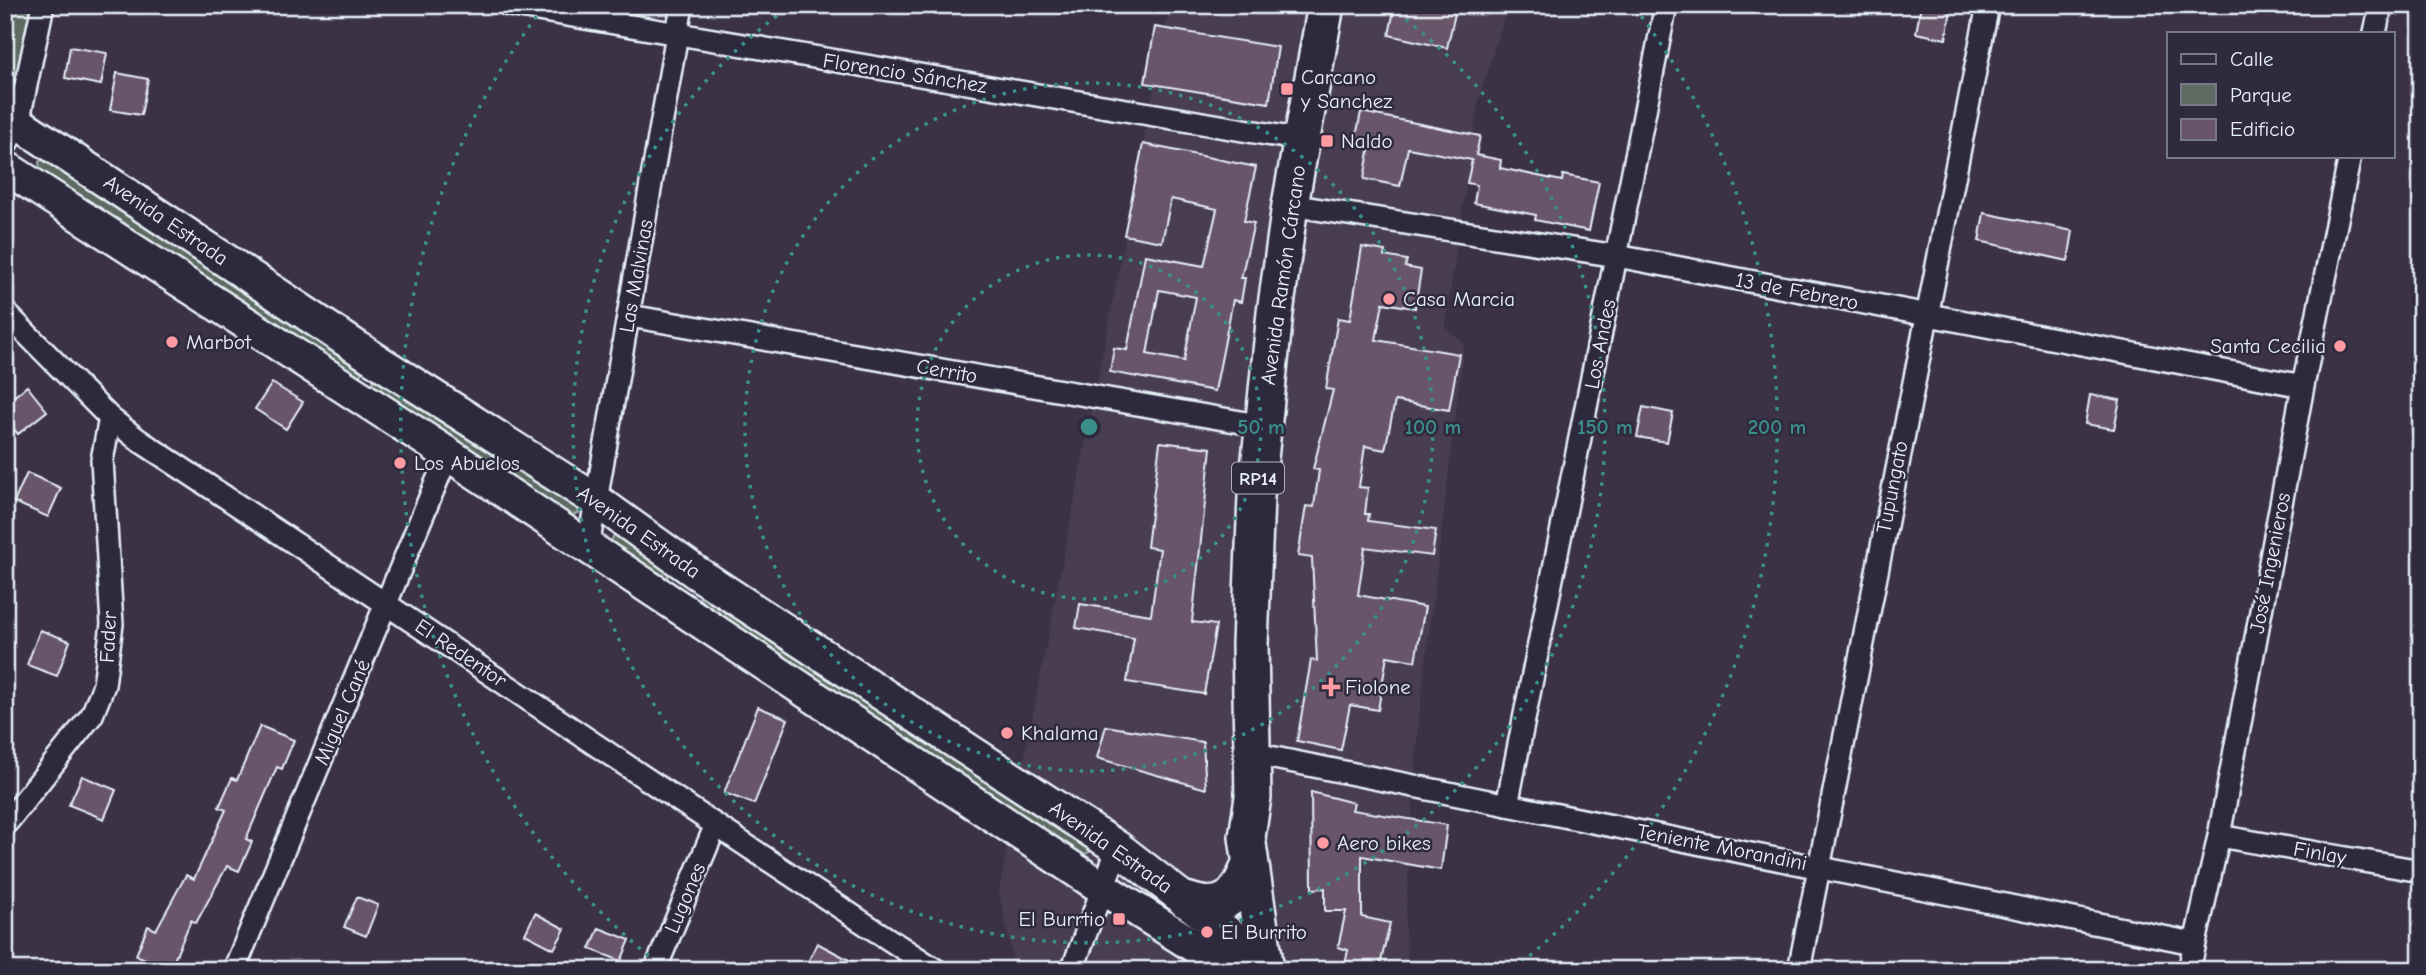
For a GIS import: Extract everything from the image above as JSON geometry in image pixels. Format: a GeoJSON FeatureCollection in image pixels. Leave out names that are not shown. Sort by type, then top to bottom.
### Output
{"type":"FeatureCollection","features":[{"type":"Feature","properties":{"kind":"main road","name":"Avenida Ramón Cárcano"},"geometry":{"type":"LineString","coordinates":[[1265,968],[1247,837],[1253,797],[1252,587],[1264,426],[1290,205],[1326,5]]}},
{"type":"Feature","properties":{"kind":"main road","name":"Avenida Estrada"},"geometry":{"type":"LineString","coordinates":[[10,128],[597,501],[697,573],[1118,848],[1265,968]]}},
{"type":"Feature","properties":{"kind":"main road","name":"Avenida Estrada"},"geometry":{"type":"LineString","coordinates":[[5,167],[448,454],[1104,889],[1265,968]]}},
{"type":"Feature","properties":{"kind":"main road"},"geometry":{"type":"LineString","coordinates":[[353,393],[373,358]]}},
{"type":"Feature","properties":{"kind":"main road","name":"Avenida Ramón Cárcano"},"geometry":{"type":"LineString","coordinates":[[1253,797],[1268,834],[1265,968]]}},
{"type":"Feature","properties":{"kind":"main road"},"geometry":{"type":"LineString","coordinates":[[1185,900],[1207,906],[1224,901],[1238,891],[1250,864]]}},
{"type":"Feature","properties":{"kind":"street"},"geometry":{"type":"LineString","coordinates":[[10,128],[43,5]]}},
{"type":"Feature","properties":{"kind":"street","name":"Florencio Sánchez"},"geometry":{"type":"LineString","coordinates":[[508,5],[1302,139]]}},
{"type":"Feature","properties":{"kind":"street","name":"Las Malvinas"},"geometry":{"type":"LineString","coordinates":[[588,547],[682,5]]}},
{"type":"Feature","properties":{"kind":"street","name":"Los Andes"},"geometry":{"type":"LineString","coordinates":[[1507,805],[1666,5]]}},
{"type":"Feature","properties":{"kind":"street","name":"Tupungato"},"geometry":{"type":"LineString","coordinates":[[1799,970],[1988,5]]}},
{"type":"Feature","properties":{"kind":"street"},"geometry":{"type":"LineString","coordinates":[[2375,32],[2381,5]]}},
{"type":"Feature","properties":{"kind":"street","name":"José Ingenieros"},"geometry":{"type":"LineString","coordinates":[[2189,970],[2219,836],[2302,386],[2350,158]]}},
{"type":"Feature","properties":{"kind":"street","name":"13 de Febrero"},"geometry":{"type":"LineString","coordinates":[[1290,205],[1618,257],[2302,386]]}},
{"type":"Feature","properties":{"kind":"street","name":"El Redentor"},"geometry":{"type":"LineString","coordinates":[[5,312],[110,418],[388,603],[715,827],[936,970]]}},
{"type":"Feature","properties":{"kind":"street","name":"Cerrito"},"geometry":{"type":"LineString","coordinates":[[629,316],[1264,426]]}},
{"type":"Feature","properties":{"kind":"street","name":"Fader"},"geometry":{"type":"LineString","coordinates":[[5,825],[92,715],[104,685],[112,624],[102,460],[110,418]]}},
{"type":"Feature","properties":{"kind":"street","name":"Miguel Cané"},"geometry":{"type":"LineString","coordinates":[[234,970],[448,454]]}},
{"type":"Feature","properties":{"kind":"street"},"geometry":{"type":"LineString","coordinates":[[678,608],[697,573]]}},
{"type":"Feature","properties":{"kind":"street","name":"Teniente Morandini"},"geometry":{"type":"LineString","coordinates":[[1251,753],[2193,943]]}},
{"type":"Feature","properties":{"kind":"street","name":"Lugones"},"geometry":{"type":"LineString","coordinates":[[655,970],[715,827]]}},
{"type":"Feature","properties":{"kind":"street","name":"Finlay"},"geometry":{"type":"LineString","coordinates":[[2219,836],[2421,871]]}},
{"type":"Feature","properties":{"kind":"street"},"geometry":{"type":"LineString","coordinates":[[1072,970],[1118,848]]}},
{"type":"Feature","properties":{"kind":"shaded area"},"geometry":{"type":"Polygon","coordinates":[[[1170,5],[1508,5],[1479,99],[1445,327],[1464,344],[1418,727],[1405,927],[1409,970],[1015,970],[999,890],[1170,5]]]}},
{"type":"Feature","properties":{"kind":"green space"},"geometry":{"type":"Polygon","coordinates":[[[5,5],[34,5],[14,84],[5,80],[5,5]]]}},
{"type":"Feature","properties":{"kind":"green space"},"geometry":{"type":"Polygon","coordinates":[[[44,157],[363,369],[359,378],[40,173],[39,162],[44,157]]]}},
{"type":"Feature","properties":{"kind":"green space"},"geometry":{"type":"Polygon","coordinates":[[[376,377],[581,507],[579,513],[568,516],[371,385],[376,377]]]}},
{"type":"Feature","properties":{"kind":"green space"},"geometry":{"type":"Polygon","coordinates":[[[615,533],[671,573],[664,580],[610,543],[615,533]]]}},
{"type":"Feature","properties":{"kind":"green space"},"geometry":{"type":"Polygon","coordinates":[[[703,595],[1093,848],[1092,851],[1080,856],[695,602],[703,595]]]}},
{"type":"Feature","properties":{"kind":"building"},"geometry":{"type":"Polygon","coordinates":[[[1395,5],[1457,5],[1447,48],[1389,35],[1395,5]]]}},
{"type":"Feature","properties":{"kind":"building"},"geometry":{"type":"Polygon","coordinates":[[[1921,5],[1951,10],[1946,39],[1916,33],[1921,5]]]}},
{"type":"Feature","properties":{"kind":"building"},"geometry":{"type":"Polygon","coordinates":[[[1155,27],[1278,47],[1269,103],[1145,83],[1155,27]]]}},
{"type":"Feature","properties":{"kind":"building"},"geometry":{"type":"Polygon","coordinates":[[[70,47],[107,53],[101,85],[65,78],[70,47]]]}},
{"type":"Feature","properties":{"kind":"building"},"geometry":{"type":"Polygon","coordinates":[[[117,73],[148,79],[141,115],[110,110],[117,73]]]}},
{"type":"Feature","properties":{"kind":"building"},"geometry":{"type":"Polygon","coordinates":[[[1361,112],[1480,136],[1476,155],[1501,160],[1500,168],[1562,181],[1563,175],[1599,182],[1589,231],[1535,220],[1536,215],[1474,203],[1477,185],[1467,183],[1472,160],[1408,148],[1400,186],[1364,179],[1371,140],[1356,137],[1361,112]]]}},
{"type":"Feature","properties":{"kind":"building"},"geometry":{"type":"Polygon","coordinates":[[[1143,144],[1256,167],[1244,221],[1254,223],[1241,278],[1245,278],[1241,302],[1233,300],[1215,391],[1110,372],[1114,348],[1127,350],[1145,255],[1204,266],[1217,209],[1171,199],[1162,242],[1124,235],[1143,144]],[[1159,290],[1147,354],[1184,361],[1196,297],[1159,290]]]}},
{"type":"Feature","properties":{"kind":"building"},"geometry":{"type":"Polygon","coordinates":[[[1984,213],[2073,231],[2068,261],[1979,241],[1984,213]]]}},
{"type":"Feature","properties":{"kind":"building"},"geometry":{"type":"Polygon","coordinates":[[[1362,247],[1385,251],[1384,256],[1407,260],[1405,267],[1421,270],[1415,308],[1383,303],[1376,340],[1459,354],[1449,410],[1395,401],[1385,450],[1365,446],[1359,487],[1368,488],[1365,514],[1369,514],[1368,521],[1436,530],[1432,556],[1365,547],[1358,595],[1425,607],[1415,661],[1387,656],[1378,710],[1350,705],[1341,750],[1297,741],[1311,660],[1317,661],[1312,558],[1298,556],[1306,506],[1314,507],[1319,470],[1313,469],[1333,390],[1326,389],[1338,318],[1350,320],[1362,247]]]}},
{"type":"Feature","properties":{"kind":"building"},"geometry":{"type":"Polygon","coordinates":[[[272,383],[303,402],[286,429],[255,409],[272,383]]]}},
{"type":"Feature","properties":{"kind":"building"},"geometry":{"type":"Polygon","coordinates":[[[27,386],[47,411],[18,434],[5,419],[5,404],[27,386]]]}},
{"type":"Feature","properties":{"kind":"building"},"geometry":{"type":"Polygon","coordinates":[[[2090,395],[2120,400],[2114,429],[2085,424],[2090,395]]]}},
{"type":"Feature","properties":{"kind":"building"},"geometry":{"type":"Polygon","coordinates":[[[1643,407],[1673,413],[1667,442],[1637,437],[1643,407]]]}},
{"type":"Feature","properties":{"kind":"building"},"geometry":{"type":"Polygon","coordinates":[[[1160,442],[1211,448],[1192,622],[1216,625],[1204,694],[1127,682],[1134,638],[1076,628],[1080,604],[1151,615],[1160,549],[1147,547],[1160,442]]]}},
{"type":"Feature","properties":{"kind":"building"},"geometry":{"type":"Polygon","coordinates":[[[27,473],[61,488],[48,517],[14,502],[27,473]]]}},
{"type":"Feature","properties":{"kind":"building"},"geometry":{"type":"Polygon","coordinates":[[[40,630],[70,641],[57,676],[27,665],[40,630]]]}},
{"type":"Feature","properties":{"kind":"building"},"geometry":{"type":"Polygon","coordinates":[[[758,707],[788,719],[754,804],[724,793],[758,707]]]}},
{"type":"Feature","properties":{"kind":"building"},"geometry":{"type":"Polygon","coordinates":[[[260,726],[294,740],[282,769],[277,767],[246,839],[252,842],[239,871],[227,866],[196,923],[191,920],[170,970],[136,955],[148,926],[156,930],[186,875],[194,879],[226,810],[219,807],[232,778],[237,780],[260,726]]]}},
{"type":"Feature","properties":{"kind":"building"},"geometry":{"type":"Polygon","coordinates":[[[1106,726],[1203,742],[1206,789],[1097,758],[1106,726]]]}},
{"type":"Feature","properties":{"kind":"building"},"geometry":{"type":"Polygon","coordinates":[[[82,776],[116,790],[104,819],[69,805],[82,776]]]}},
{"type":"Feature","properties":{"kind":"building"},"geometry":{"type":"Polygon","coordinates":[[[1311,792],[1354,803],[1352,810],[1447,825],[1441,870],[1362,856],[1362,917],[1390,923],[1379,970],[1344,970],[1348,950],[1338,947],[1346,911],[1325,911],[1325,888],[1312,889],[1311,792]]]}},
{"type":"Feature","properties":{"kind":"building"},"geometry":{"type":"Polygon","coordinates":[[[357,897],[378,905],[366,936],[344,927],[357,897]]]}},
{"type":"Feature","properties":{"kind":"building"},"geometry":{"type":"Polygon","coordinates":[[[535,913],[565,929],[554,949],[525,934],[535,913]]]}},
{"type":"Feature","properties":{"kind":"building"},"geometry":{"type":"Polygon","coordinates":[[[599,928],[630,940],[621,961],[590,949],[599,928]]]}},
{"type":"Feature","properties":{"kind":"building"},"geometry":{"type":"Polygon","coordinates":[[[817,943],[868,970],[818,970],[807,964],[817,943]]]}},
{"type":"Feature","properties":{"kind":"place","name":"Carcano y Sanchez"},"geometry":{"type":"Point","coordinates":[1287,89]}},
{"type":"Feature","properties":{"kind":"place","name":"Naldo"},"geometry":{"type":"Point","coordinates":[1327,141]}},
{"type":"Feature","properties":{"kind":"place","name":"Casa Marcia"},"geometry":{"type":"Point","coordinates":[1389,299]}},
{"type":"Feature","properties":{"kind":"place","name":"Marbot"},"geometry":{"type":"Point","coordinates":[172,342]}},
{"type":"Feature","properties":{"kind":"place","name":"Santa Cecilia"},"geometry":{"type":"Point","coordinates":[2340,346]}},
{"type":"Feature","properties":{"kind":"place","name":"Los Abuelos"},"geometry":{"type":"Point","coordinates":[400,463]}},
{"type":"Feature","properties":{"kind":"place","name":"Fiolone"},"geometry":{"type":"Point","coordinates":[1331,687]}},
{"type":"Feature","properties":{"kind":"place","name":"Khalama"},"geometry":{"type":"Point","coordinates":[1007,733]}},
{"type":"Feature","properties":{"kind":"place","name":"Aero bikes"},"geometry":{"type":"Point","coordinates":[1323,843]}},
{"type":"Feature","properties":{"kind":"place","name":"El Burrtio"},"geometry":{"type":"Point","coordinates":[1119,919]}},
{"type":"Feature","properties":{"kind":"place","name":"El Burrito"},"geometry":{"type":"Point","coordinates":[1207,932]}}]}
